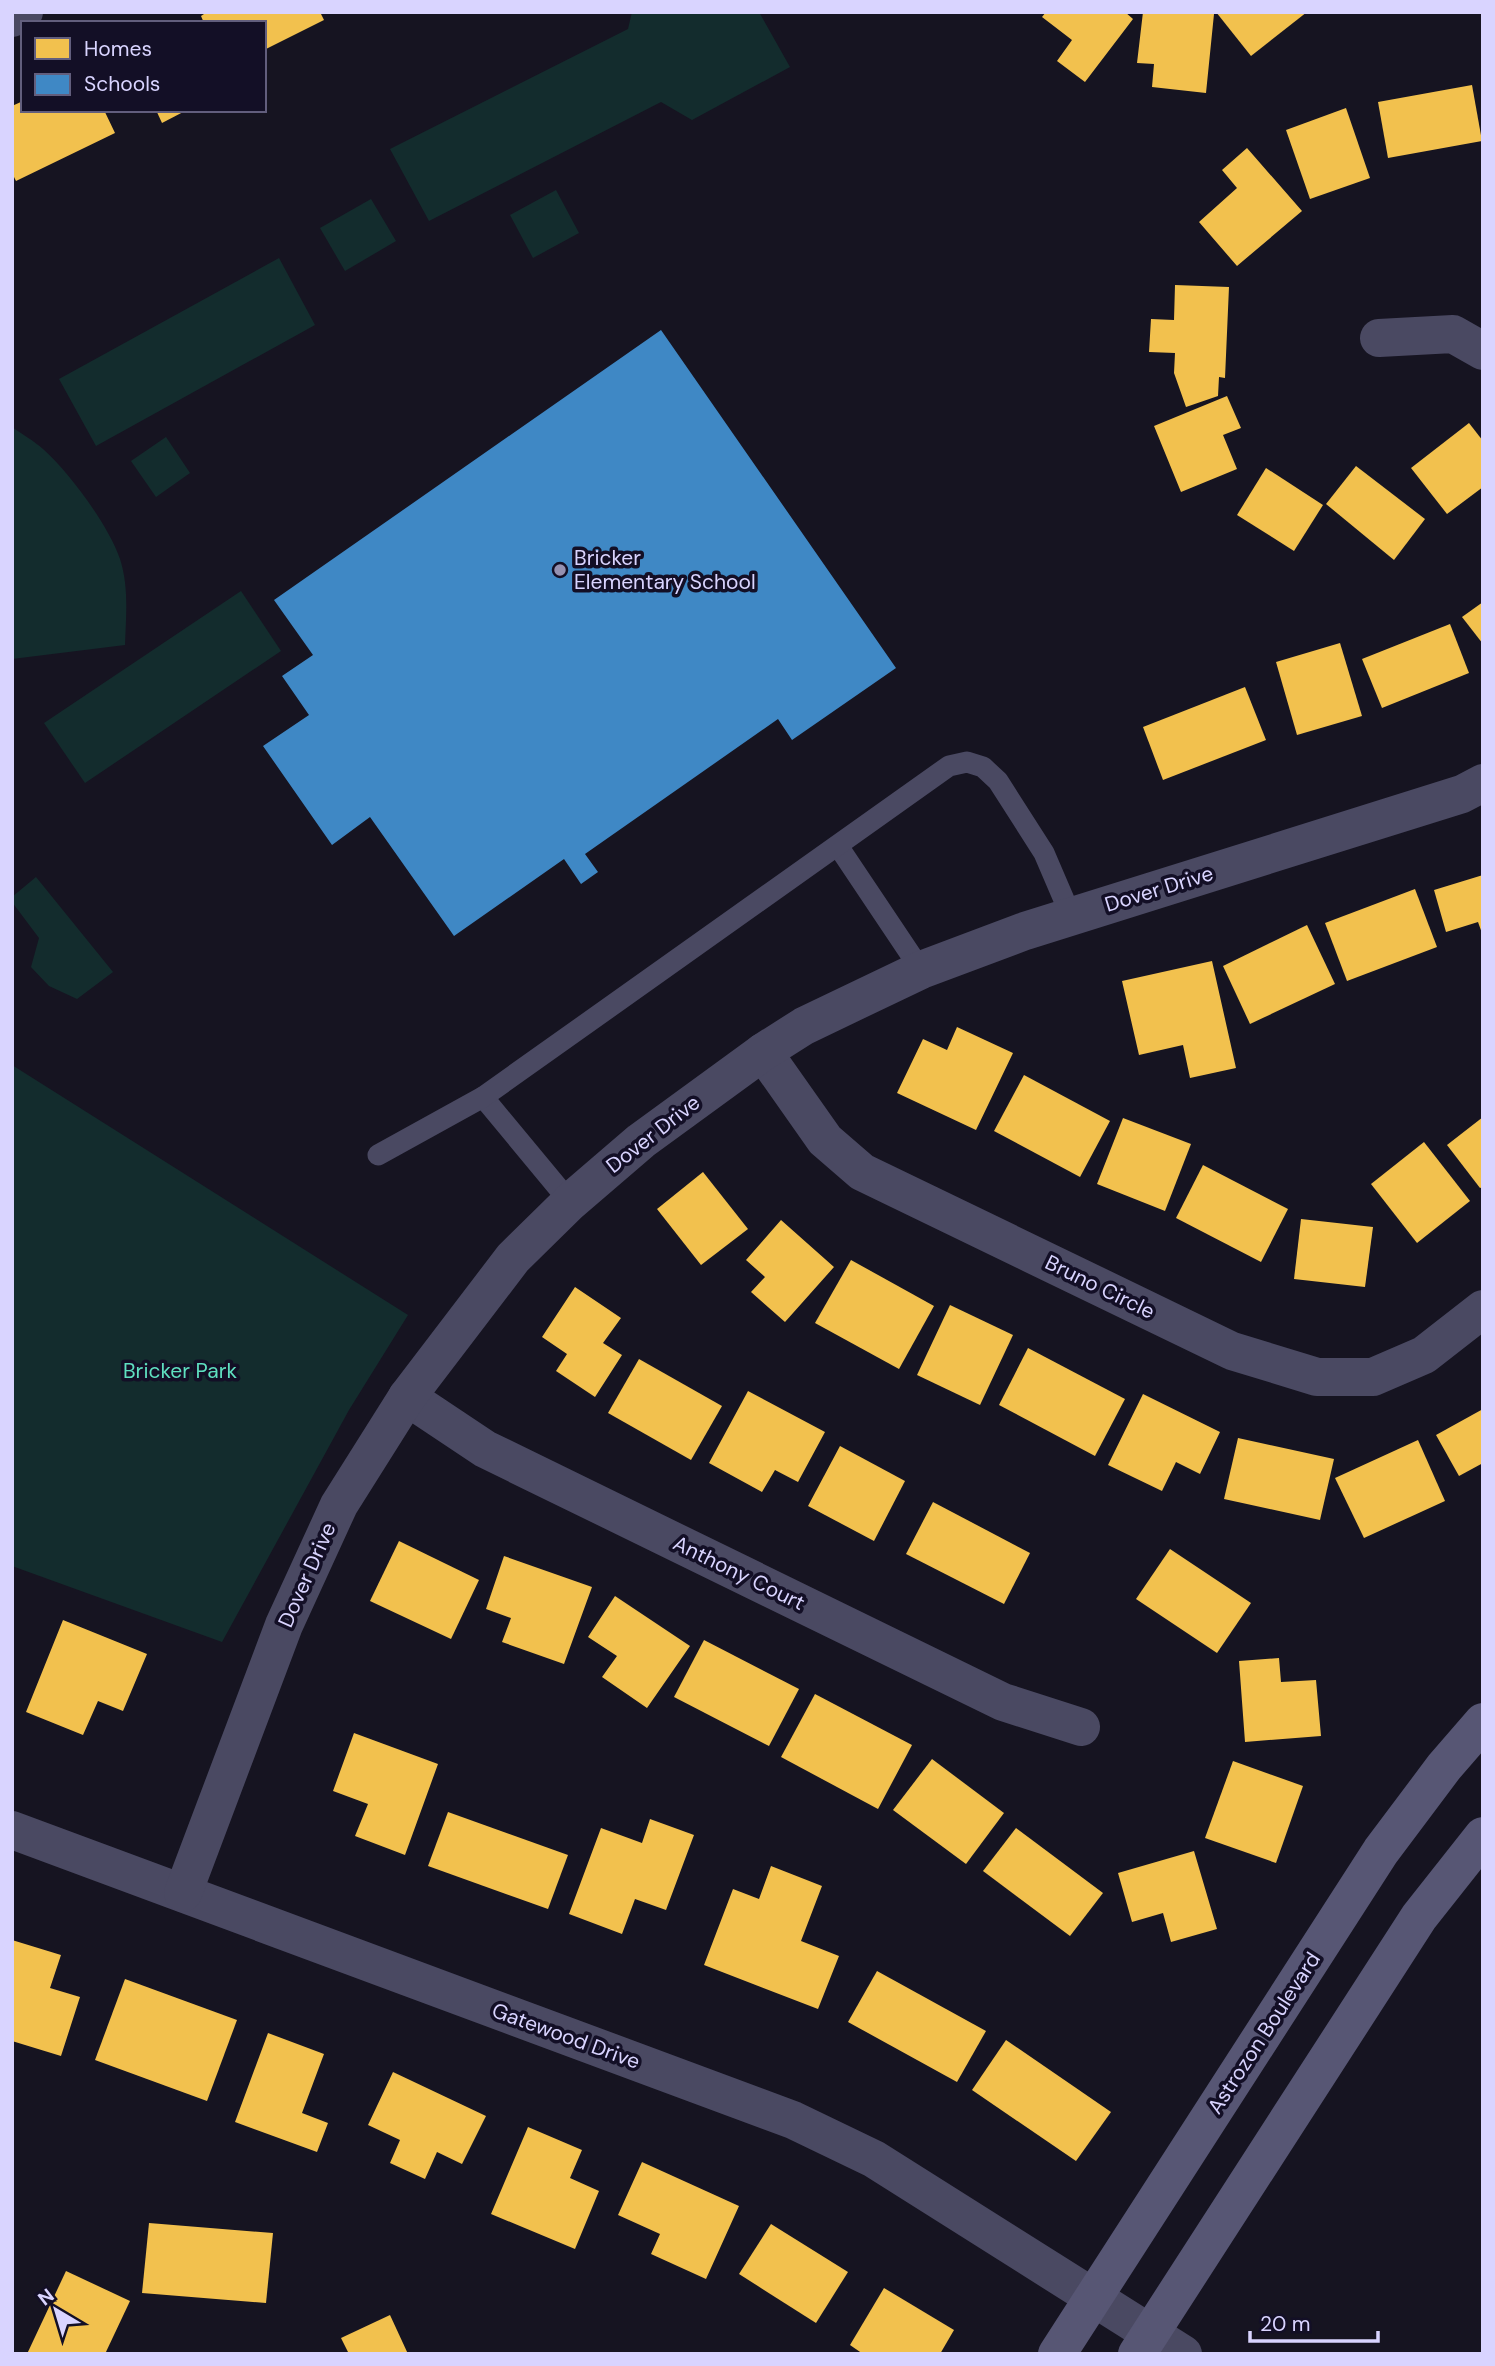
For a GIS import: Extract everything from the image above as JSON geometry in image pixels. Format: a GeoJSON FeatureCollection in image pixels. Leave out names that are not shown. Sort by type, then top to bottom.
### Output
{"type":"FeatureCollection","features":[{"type":"Feature","properties":{"kind":"main road","name":"Astrozon Boulevard"},"geometry":{"type":"LineString","coordinates":[[1057,2354],[1381,1851],[1444,1767],[1483,1722]]}},
{"type":"Feature","properties":{"kind":"main road"},"geometry":{"type":"LineString","coordinates":[[1144,2343],[1419,1917],[1483,1836]]}},
{"type":"Feature","properties":{"kind":"street"},"geometry":{"type":"LineString","coordinates":[[12,18],[24,12]]}},
{"type":"Feature","properties":{"kind":"street"},"geometry":{"type":"LineString","coordinates":[[1379,338],[1453,334],[1483,351]]}},
{"type":"Feature","properties":{"kind":"street","name":"Dover Drive"},"geometry":{"type":"LineString","coordinates":[[183,1893],[289,1613],[339,1505],[407,1397],[513,1258],[570,1202],[641,1141],[763,1052],[804,1026],[921,970],[1025,931],[1462,794],[1483,783]]}},
{"type":"Feature","properties":{"kind":"street","name":"Bruno Circle"},"geometry":{"type":"LineString","coordinates":[[763,1052],[825,1140],[862,1172],[1233,1351],[1317,1377],[1373,1377],[1424,1355],[1483,1310]]}},
{"type":"Feature","properties":{"kind":"street","name":"Anthony Court"},"geometry":{"type":"LineString","coordinates":[[407,1397],[485,1449],[1003,1702],[1081,1727]]}},
{"type":"Feature","properties":{"kind":"street","name":"Gatewood Drive"},"geometry":{"type":"LineString","coordinates":[[12,1830],[793,2120],[874,2159],[1093,2298],[1144,2343],[1183,2354]]}},
{"type":"Feature","properties":{"kind":"lane"},"geometry":{"type":"LineString","coordinates":[[377,1155],[483,1097],[950,766],[967,762],[983,767],[998,781],[1044,853],[1071,916]]}},
{"type":"Feature","properties":{"kind":"lane"},"geometry":{"type":"LineString","coordinates":[[838,846],[921,970]]}},
{"type":"Feature","properties":{"kind":"lane"},"geometry":{"type":"LineString","coordinates":[[483,1097],[570,1202]]}},
{"type":"Feature","properties":{"kind":"green space"},"geometry":{"type":"Polygon","coordinates":[[[632,12],[759,12],[790,67],[692,120],[661,102],[429,221],[390,149],[628,29],[632,12]]]}},
{"type":"Feature","properties":{"kind":"green space"},"geometry":{"type":"Polygon","coordinates":[[[556,190],[579,233],[533,258],[510,215],[556,190]]]}},
{"type":"Feature","properties":{"kind":"green space"},"geometry":{"type":"Polygon","coordinates":[[[371,199],[396,241],[345,271],[320,228],[371,199]]]}},
{"type":"Feature","properties":{"kind":"green space"},"geometry":{"type":"Polygon","coordinates":[[[279,258],[315,325],[96,446],[59,379],[279,258]]]}},
{"type":"Feature","properties":{"kind":"green space"},"geometry":{"type":"Polygon","coordinates":[[[12,427],[43,449],[64,471],[98,516],[115,546],[125,580],[125,645],[12,659],[12,427]]]}},
{"type":"Feature","properties":{"kind":"green space"},"geometry":{"type":"Polygon","coordinates":[[[166,437],[190,473],[156,497],[131,461],[166,437]]]}},
{"type":"Feature","properties":{"kind":"green space"},"geometry":{"type":"Polygon","coordinates":[[[241,591],[281,651],[85,783],[44,723],[241,591]]]}},
{"type":"Feature","properties":{"kind":"green space"},"geometry":{"type":"Polygon","coordinates":[[[36,877],[113,972],[77,999],[49,986],[31,967],[39,938],[12,902],[12,897],[36,877]]]}},
{"type":"Feature","properties":{"kind":"green space","name":"Bricker Park"},"geometry":{"type":"Polygon","coordinates":[[[12,1065],[408,1315],[349,1410],[222,1642],[12,1566],[12,1065]]]}},
{"type":"Feature","properties":{"kind":"building: Homes"},"geometry":{"type":"Polygon","coordinates":[[[207,12],[320,12],[324,20],[266,49],[266,21],[203,21],[201,16],[207,12]]]}},
{"type":"Feature","properties":{"kind":"building: Homes"},"geometry":{"type":"Polygon","coordinates":[[[1046,12],[1125,12],[1133,19],[1085,82],[1057,61],[1072,40],[1042,17],[1046,12]]]}},
{"type":"Feature","properties":{"kind":"building: Homes"},"geometry":{"type":"Polygon","coordinates":[[[1143,12],[1214,14],[1206,93],[1152,87],[1154,64],[1137,63],[1143,12]]]}},
{"type":"Feature","properties":{"kind":"building: Homes"},"geometry":{"type":"Polygon","coordinates":[[[1216,12],[1307,12],[1251,56],[1216,12]]]}},
{"type":"Feature","properties":{"kind":"building: Homes"},"geometry":{"type":"Polygon","coordinates":[[[1472,85],[1482,141],[1388,158],[1378,102],[1472,85]]]}},
{"type":"Feature","properties":{"kind":"building: Homes"},"geometry":{"type":"Polygon","coordinates":[[[21,102],[21,112],[105,112],[115,133],[16,181],[12,173],[12,106],[21,102]]]}},
{"type":"Feature","properties":{"kind":"building: Homes"},"geometry":{"type":"Polygon","coordinates":[[[1346,108],[1370,178],[1310,199],[1286,130],[1346,108]]]}},
{"type":"Feature","properties":{"kind":"building: Homes"},"geometry":{"type":"Polygon","coordinates":[[[157,112],[183,112],[162,123],[157,112]]]}},
{"type":"Feature","properties":{"kind":"building: Homes"},"geometry":{"type":"Polygon","coordinates":[[[1247,148],[1302,211],[1237,266],[1199,222],[1237,188],[1222,170],[1247,148]]]}},
{"type":"Feature","properties":{"kind":"building: Homes"},"geometry":{"type":"Polygon","coordinates":[[[1175,285],[1229,287],[1225,378],[1219,377],[1218,396],[1186,407],[1174,373],[1175,353],[1149,352],[1151,319],[1174,320],[1175,285]]]}},
{"type":"Feature","properties":{"kind":"building: Homes"},"geometry":{"type":"Polygon","coordinates":[[[1227,396],[1241,428],[1223,435],[1237,469],[1181,492],[1154,426],[1227,396]]]}},
{"type":"Feature","properties":{"kind":"building: Homes"},"geometry":{"type":"Polygon","coordinates":[[[1469,423],[1483,441],[1483,487],[1447,514],[1411,468],[1469,423]]]}},
{"type":"Feature","properties":{"kind":"building: Homes"},"geometry":{"type":"Polygon","coordinates":[[[1356,466],[1425,519],[1394,560],[1326,504],[1356,466]]]}},
{"type":"Feature","properties":{"kind":"building: Homes"},"geometry":{"type":"Polygon","coordinates":[[[1266,468],[1323,505],[1294,551],[1237,515],[1266,468]]]}},
{"type":"Feature","properties":{"kind":"building: Homes"},"geometry":{"type":"Polygon","coordinates":[[[1483,602],[1483,644],[1462,617],[1483,602]]]}},
{"type":"Feature","properties":{"kind":"building: Homes"},"geometry":{"type":"Polygon","coordinates":[[[1450,624],[1469,673],[1382,708],[1362,659],[1450,624]]]}},
{"type":"Feature","properties":{"kind":"building: Homes"},"geometry":{"type":"Polygon","coordinates":[[[1340,643],[1362,716],[1297,735],[1276,662],[1340,643]]]}},
{"type":"Feature","properties":{"kind":"building: Homes"},"geometry":{"type":"Polygon","coordinates":[[[1245,687],[1266,740],[1163,780],[1143,727],[1245,687]]]}},
{"type":"Feature","properties":{"kind":"building: Homes"},"geometry":{"type":"Polygon","coordinates":[[[1483,875],[1483,936],[1478,922],[1446,932],[1434,890],[1483,875]]]}},
{"type":"Feature","properties":{"kind":"building: Homes"},"geometry":{"type":"Polygon","coordinates":[[[1415,889],[1437,947],[1347,981],[1325,923],[1415,889]]]}},
{"type":"Feature","properties":{"kind":"building: Homes"},"geometry":{"type":"Polygon","coordinates":[[[1307,925],[1335,984],[1250,1024],[1223,966],[1307,925]]]}},
{"type":"Feature","properties":{"kind":"building: Homes"},"geometry":{"type":"Polygon","coordinates":[[[1212,961],[1236,1068],[1190,1078],[1183,1045],[1139,1055],[1122,981],[1212,961]]]}},
{"type":"Feature","properties":{"kind":"building: Homes"},"geometry":{"type":"Polygon","coordinates":[[[957,1027],[1013,1053],[976,1130],[897,1093],[923,1039],[947,1050],[957,1027]]]}},
{"type":"Feature","properties":{"kind":"building: Homes"},"geometry":{"type":"Polygon","coordinates":[[[1024,1075],[1110,1121],[1080,1177],[994,1131],[1024,1075]]]}},
{"type":"Feature","properties":{"kind":"building: Homes"},"geometry":{"type":"Polygon","coordinates":[[[1483,1117],[1483,1187],[1480,1188],[1447,1145],[1483,1117]]]}},
{"type":"Feature","properties":{"kind":"building: Homes"},"geometry":{"type":"Polygon","coordinates":[[[1123,1118],[1191,1144],[1165,1211],[1097,1184],[1123,1118]]]}},
{"type":"Feature","properties":{"kind":"building: Homes"},"geometry":{"type":"Polygon","coordinates":[[[1424,1142],[1470,1201],[1417,1243],[1371,1184],[1424,1142]]]}},
{"type":"Feature","properties":{"kind":"building: Homes"},"geometry":{"type":"Polygon","coordinates":[[[1203,1165],[1288,1209],[1261,1262],[1176,1218],[1203,1165]]]}},
{"type":"Feature","properties":{"kind":"building: Homes"},"geometry":{"type":"Polygon","coordinates":[[[703,1172],[748,1229],[701,1265],[657,1209],[703,1172]]]}},
{"type":"Feature","properties":{"kind":"building: Homes"},"geometry":{"type":"Polygon","coordinates":[[[1301,1219],[1373,1227],[1365,1287],[1294,1279],[1301,1219]]]}},
{"type":"Feature","properties":{"kind":"building: Homes"},"geometry":{"type":"Polygon","coordinates":[[[781,1220],[834,1267],[785,1322],[751,1292],[765,1277],[746,1260],[781,1220]]]}},
{"type":"Feature","properties":{"kind":"building: Homes"},"geometry":{"type":"Polygon","coordinates":[[[851,1260],[934,1306],[899,1369],[815,1323],[851,1260]]]}},
{"type":"Feature","properties":{"kind":"building: Homes"},"geometry":{"type":"Polygon","coordinates":[[[575,1287],[621,1318],[603,1343],[622,1355],[595,1397],[556,1371],[567,1354],[542,1337],[575,1287]]]}},
{"type":"Feature","properties":{"kind":"building: Homes"},"geometry":{"type":"Polygon","coordinates":[[[950,1305],[1013,1335],[980,1405],[917,1375],[950,1305]]]}},
{"type":"Feature","properties":{"kind":"building: Homes"},"geometry":{"type":"Polygon","coordinates":[[[1028,1348],[1125,1399],[1095,1456],[999,1405],[1028,1348]]]}},
{"type":"Feature","properties":{"kind":"building: Homes"},"geometry":{"type":"Polygon","coordinates":[[[639,1359],[722,1406],[691,1460],[608,1413],[639,1359]]]}},
{"type":"Feature","properties":{"kind":"building: Homes"},"geometry":{"type":"Polygon","coordinates":[[[748,1391],[825,1432],[798,1482],[775,1470],[762,1492],[709,1463],[748,1391]]]}},
{"type":"Feature","properties":{"kind":"building: Homes"},"geometry":{"type":"Polygon","coordinates":[[[1143,1394],[1220,1432],[1200,1474],[1176,1462],[1162,1491],[1108,1465],[1143,1394]]]}},
{"type":"Feature","properties":{"kind":"building: Homes"},"geometry":{"type":"Polygon","coordinates":[[[1483,1409],[1483,1463],[1459,1476],[1436,1435],[1483,1409]]]}},
{"type":"Feature","properties":{"kind":"building: Homes"},"geometry":{"type":"Polygon","coordinates":[[[1238,1438],[1334,1459],[1320,1520],[1224,1499],[1238,1438]]]}},
{"type":"Feature","properties":{"kind":"building: Homes"},"geometry":{"type":"Polygon","coordinates":[[[1418,1440],[1445,1501],[1364,1538],[1335,1478],[1418,1440]]]}},
{"type":"Feature","properties":{"kind":"building: Homes"},"geometry":{"type":"Polygon","coordinates":[[[840,1446],[905,1481],[874,1541],[808,1506],[840,1446]]]}},
{"type":"Feature","properties":{"kind":"building: Homes"},"geometry":{"type":"Polygon","coordinates":[[[933,1502],[1030,1553],[1004,1604],[906,1554],[933,1502]]]}},
{"type":"Feature","properties":{"kind":"building: Homes"},"geometry":{"type":"Polygon","coordinates":[[[399,1541],[479,1580],[451,1639],[370,1601],[399,1541]]]}},
{"type":"Feature","properties":{"kind":"building: Homes"},"geometry":{"type":"Polygon","coordinates":[[[1170,1549],[1251,1603],[1217,1653],[1136,1599],[1170,1549]]]}},
{"type":"Feature","properties":{"kind":"building: Homes"},"geometry":{"type":"Polygon","coordinates":[[[504,1556],[592,1587],[564,1664],[502,1642],[511,1618],[486,1609],[504,1556]]]}},
{"type":"Feature","properties":{"kind":"building: Homes"},"geometry":{"type":"Polygon","coordinates":[[[615,1596],[690,1646],[647,1708],[602,1677],[617,1656],[588,1637],[615,1596]]]}},
{"type":"Feature","properties":{"kind":"building: Homes"},"geometry":{"type":"Polygon","coordinates":[[[63,1620],[147,1654],[123,1711],[98,1701],[83,1735],[26,1712],[63,1620]]]}},
{"type":"Feature","properties":{"kind":"building: Homes"},"geometry":{"type":"Polygon","coordinates":[[[704,1640],[799,1689],[769,1746],[674,1697],[704,1640]]]}},
{"type":"Feature","properties":{"kind":"building: Homes"},"geometry":{"type":"Polygon","coordinates":[[[1279,1658],[1281,1682],[1316,1680],[1321,1736],[1245,1742],[1239,1661],[1279,1658]]]}},
{"type":"Feature","properties":{"kind":"building: Homes"},"geometry":{"type":"Polygon","coordinates":[[[815,1694],[912,1745],[878,1809],[781,1757],[815,1694]]]}},
{"type":"Feature","properties":{"kind":"building: Homes"},"geometry":{"type":"Polygon","coordinates":[[[354,1733],[438,1764],[405,1855],[355,1836],[368,1804],[333,1791],[354,1733]]]}},
{"type":"Feature","properties":{"kind":"building: Homes"},"geometry":{"type":"Polygon","coordinates":[[[932,1759],[1004,1813],[966,1864],[893,1810],[932,1759]]]}},
{"type":"Feature","properties":{"kind":"building: Homes"},"geometry":{"type":"Polygon","coordinates":[[[1233,1761],[1303,1786],[1276,1863],[1205,1838],[1233,1761]]]}},
{"type":"Feature","properties":{"kind":"building: Homes"},"geometry":{"type":"Polygon","coordinates":[[[448,1812],[568,1855],[548,1909],[428,1866],[448,1812]]]}},
{"type":"Feature","properties":{"kind":"building: Homes"},"geometry":{"type":"Polygon","coordinates":[[[650,1819],[694,1835],[666,1910],[635,1899],[622,1934],[569,1914],[601,1828],[642,1843],[650,1819]]]}},
{"type":"Feature","properties":{"kind":"building: Homes"},"geometry":{"type":"Polygon","coordinates":[[[1016,1828],[1103,1893],[1070,1936],[983,1871],[1016,1828]]]}},
{"type":"Feature","properties":{"kind":"building: Homes"},"geometry":{"type":"Polygon","coordinates":[[[1194,1851],[1217,1929],[1171,1942],[1163,1913],[1132,1922],[1118,1873],[1194,1851]]]}},
{"type":"Feature","properties":{"kind":"building: Homes"},"geometry":{"type":"Polygon","coordinates":[[[771,1866],[822,1886],[801,1941],[839,1956],[818,2009],[704,1965],[733,1889],[759,1899],[771,1866]]]}},
{"type":"Feature","properties":{"kind":"building: Homes"},"geometry":{"type":"Polygon","coordinates":[[[12,1940],[61,1955],[50,1988],[80,1997],[61,2056],[12,2041],[12,1940]]]}},
{"type":"Feature","properties":{"kind":"building: Homes"},"geometry":{"type":"Polygon","coordinates":[[[877,1971],[986,2031],[957,2082],[848,2022],[877,1971]]]}},
{"type":"Feature","properties":{"kind":"building: Homes"},"geometry":{"type":"Polygon","coordinates":[[[125,1979],[237,2020],[207,2101],[95,2060],[125,1979]]]}},
{"type":"Feature","properties":{"kind":"building: Homes"},"geometry":{"type":"Polygon","coordinates":[[[268,2033],[324,2054],[302,2113],[328,2123],[317,2152],[235,2122],[268,2033]]]}},
{"type":"Feature","properties":{"kind":"building: Homes"},"geometry":{"type":"Polygon","coordinates":[[[1006,2040],[1111,2112],[1076,2161],[972,2090],[1006,2040]]]}},
{"type":"Feature","properties":{"kind":"building: Homes"},"geometry":{"type":"Polygon","coordinates":[[[393,2072],[486,2116],[462,2164],[437,2152],[425,2179],[390,2163],[400,2140],[368,2125],[393,2072]]]}},
{"type":"Feature","properties":{"kind":"building: Homes"},"geometry":{"type":"Polygon","coordinates":[[[528,2127],[582,2150],[570,2178],[599,2191],[575,2249],[491,2214],[528,2127]]]}},
{"type":"Feature","properties":{"kind":"building: Homes"},"geometry":{"type":"Polygon","coordinates":[[[642,2162],[739,2206],[706,2279],[651,2254],[660,2234],[618,2215],[642,2162]]]}},
{"type":"Feature","properties":{"kind":"building: Homes"},"geometry":{"type":"Polygon","coordinates":[[[149,2223],[273,2233],[266,2303],[142,2293],[149,2223]]]}},
{"type":"Feature","properties":{"kind":"building: Homes"},"geometry":{"type":"Polygon","coordinates":[[[771,2224],[848,2272],[816,2323],[739,2274],[771,2224]]]}},
{"type":"Feature","properties":{"kind":"building: Homes"},"geometry":{"type":"Polygon","coordinates":[[[66,2271],[130,2301],[105,2354],[27,2354],[66,2271]]]}},
{"type":"Feature","properties":{"kind":"building: Homes"},"geometry":{"type":"Polygon","coordinates":[[[884,2288],[954,2330],[940,2354],[863,2354],[850,2345],[884,2288]]]}},
{"type":"Feature","properties":{"kind":"building: Homes"},"geometry":{"type":"Polygon","coordinates":[[[390,2315],[408,2354],[349,2354],[341,2338],[390,2315]]]}},
{"type":"Feature","properties":{"kind":"building: Schools"},"geometry":{"type":"Polygon","coordinates":[[[661,330],[896,668],[792,740],[778,719],[585,854],[598,872],[581,884],[564,859],[454,936],[370,817],[332,845],[263,746],[309,715],[282,676],[313,655],[274,600],[661,330]]]}},
{"type":"Feature","properties":{"kind":"place","name":"Bricker Elementary School"},"geometry":{"type":"Point","coordinates":[560,570]}}]}
